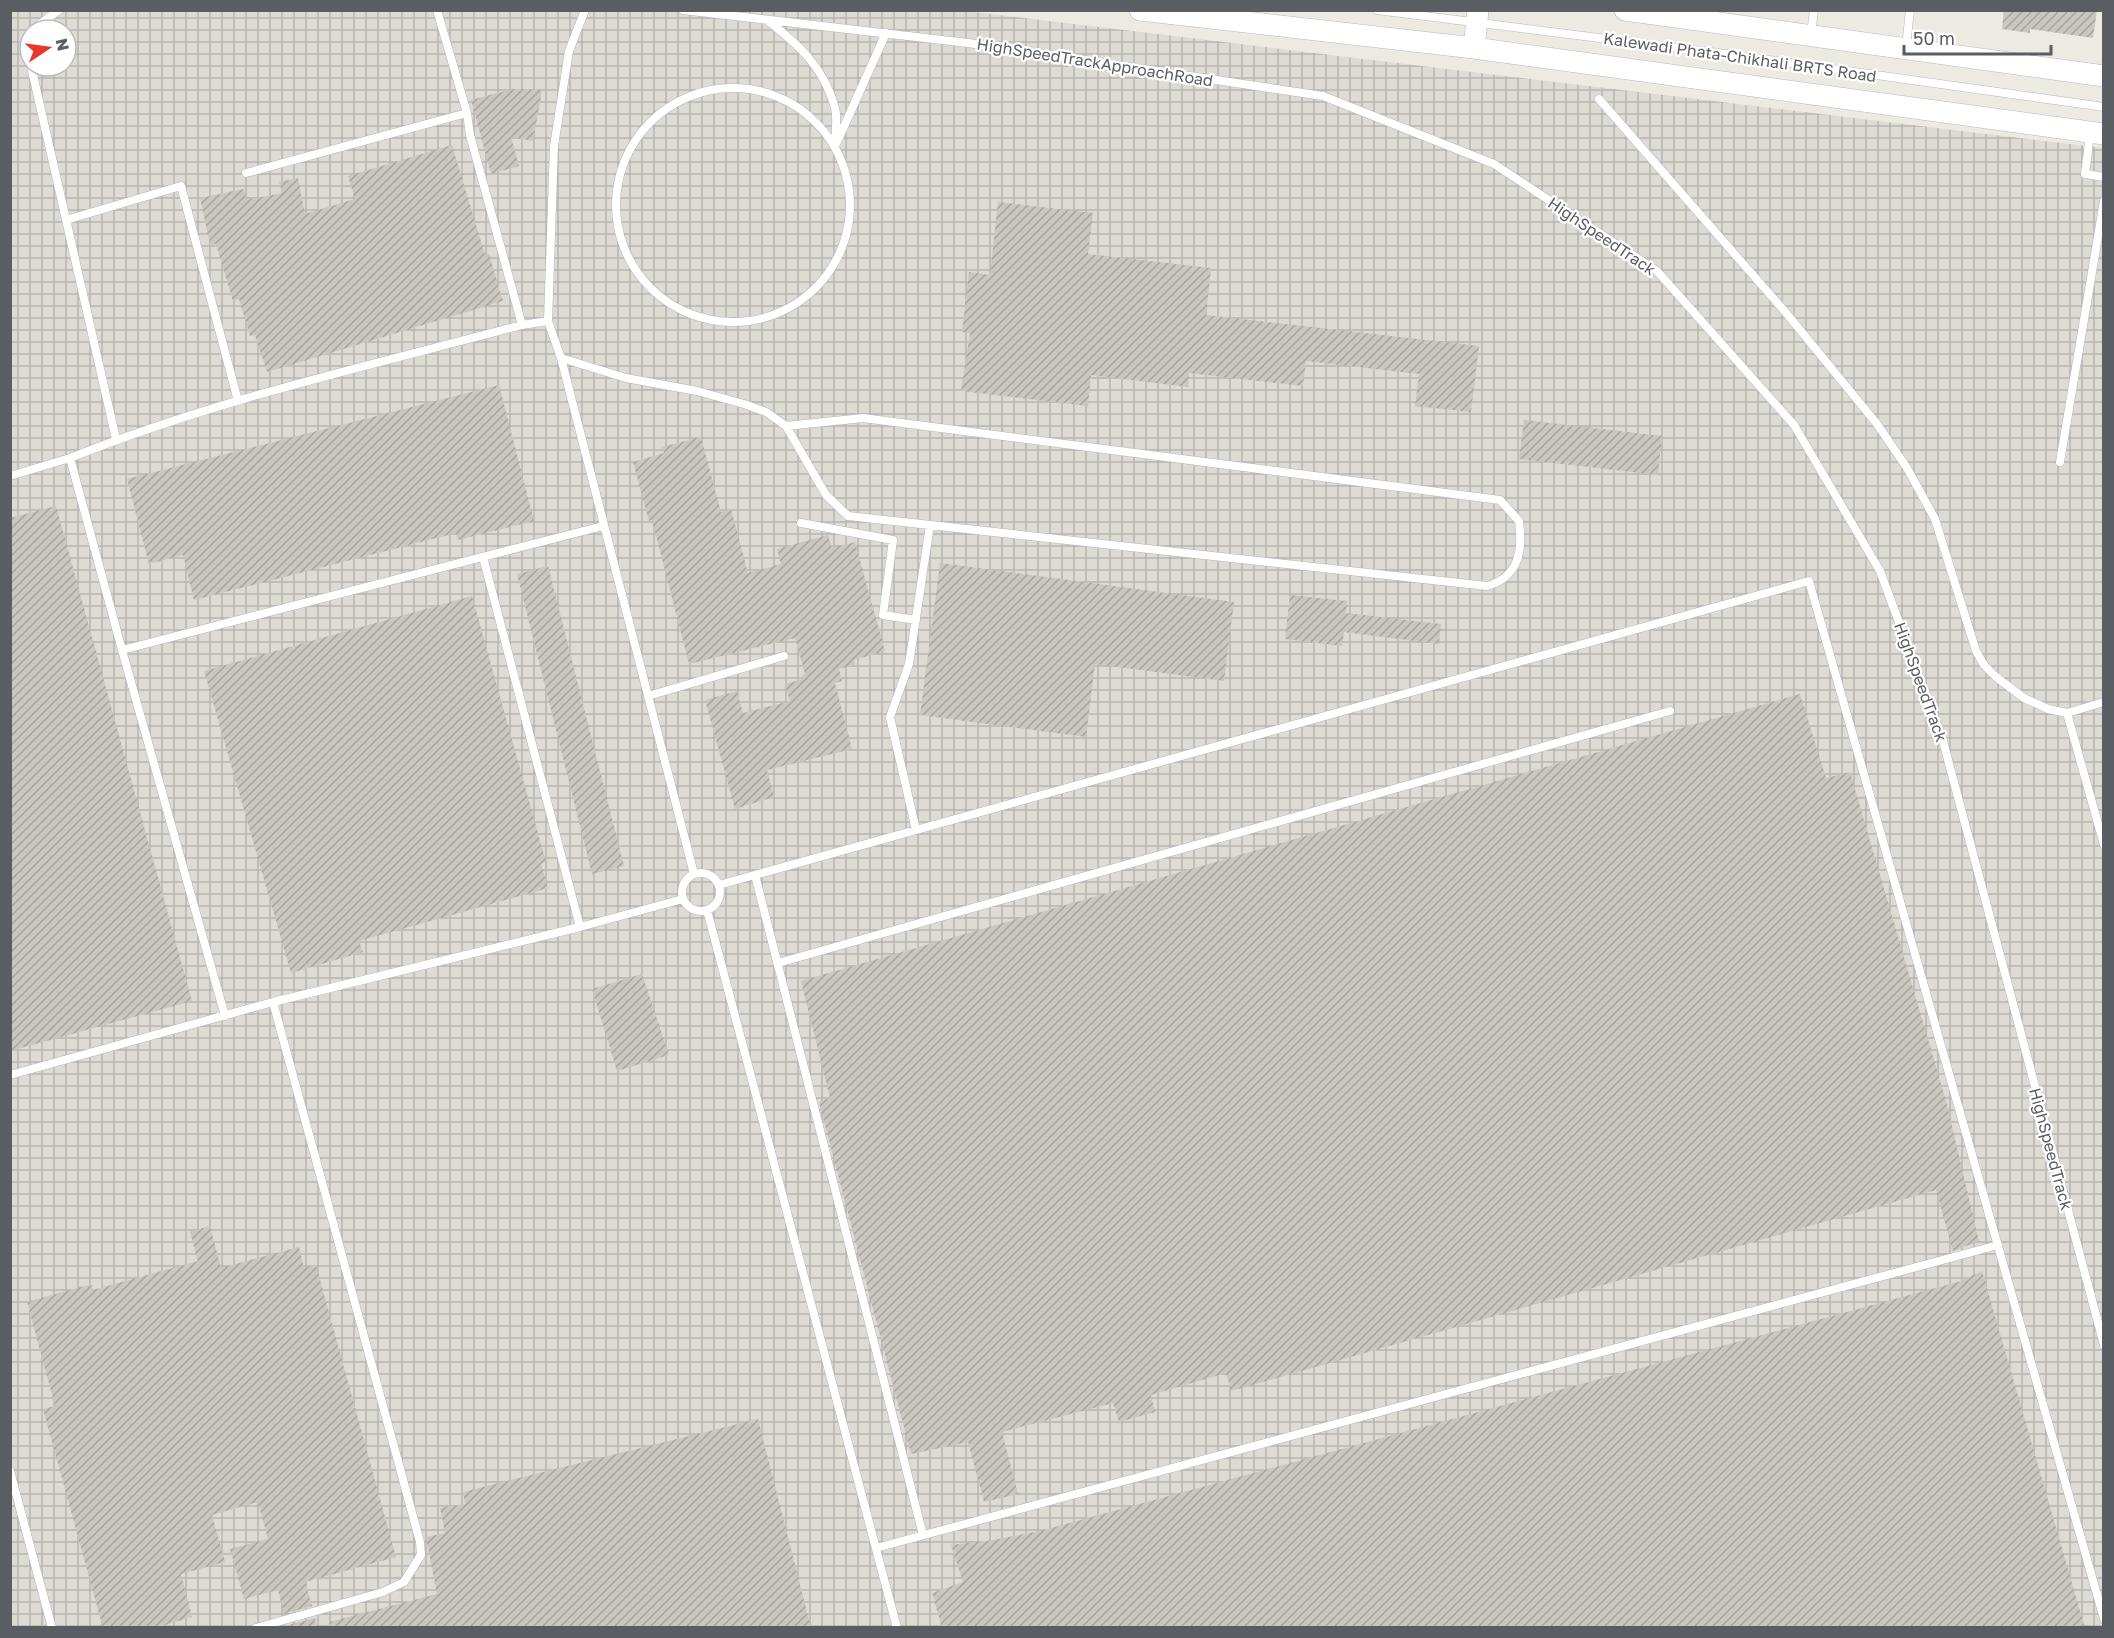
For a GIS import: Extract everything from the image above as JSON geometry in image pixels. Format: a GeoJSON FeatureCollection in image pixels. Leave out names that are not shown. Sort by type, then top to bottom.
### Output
{"type":"FeatureCollection","features":[{"type":"Feature","properties":{"kind":"main road"},"geometry":{"type":"LineString","coordinates":[[1140,10],[1474,48],[2097,133]]}},
{"type":"Feature","properties":{"kind":"main road"},"geometry":{"type":"LineString","coordinates":[[1635,11],[1685,14],[1811,36],[2103,76]]}},
{"type":"Feature","properties":{"kind":"main road"},"geometry":{"type":"LineString","coordinates":[[1474,48],[1478,17]]}},
{"type":"Feature","properties":{"kind":"lane"},"geometry":{"type":"LineString","coordinates":[[438,10],[522,325]]}},
{"type":"Feature","properties":{"kind":"lane"},"geometry":{"type":"LineString","coordinates":[[585,10],[569,51],[554,146],[548,321],[561,358],[694,874]]}},
{"type":"Feature","properties":{"kind":"lane","name":"HighSpeedTrackApproachRoad"},"geometry":{"type":"LineString","coordinates":[[683,10],[968,43],[1323,96],[1494,164]]}},
{"type":"Feature","properties":{"kind":"lane","name":"Kalewadi Phata-Chikhali BRTS Road"},"geometry":{"type":"LineString","coordinates":[[1377,10],[1478,17],[2103,107]]}},
{"type":"Feature","properties":{"kind":"lane"},"geometry":{"type":"LineString","coordinates":[[1811,36],[1814,10]]}},
{"type":"Feature","properties":{"kind":"lane"},"geometry":{"type":"LineString","coordinates":[[1906,49],[1910,10]]}},
{"type":"Feature","properties":{"kind":"lane"},"geometry":{"type":"LineString","coordinates":[[766,20],[798,44],[821,74],[836,110],[835,146],[849,183],[850,221],[838,257],[817,288],[786,311],[750,322],[712,321],[676,309],[647,285],[626,254],[616,215],[619,175],[635,139],[662,110],[688,96],[697,92],[736,87],[775,94],[809,115],[835,146]]}},
{"type":"Feature","properties":{"kind":"lane"},"geometry":{"type":"LineString","coordinates":[[835,146],[886,33]]}},
{"type":"Feature","properties":{"kind":"lane"},"geometry":{"type":"LineString","coordinates":[[33,78],[116,439]]}},
{"type":"Feature","properties":{"kind":"lane"},"geometry":{"type":"LineString","coordinates":[[1599,99],[1786,314],[1889,441],[1935,519],[1976,651],[1984,665],[2024,698],[2048,709],[2067,712],[2103,702]]}},
{"type":"Feature","properties":{"kind":"lane"},"geometry":{"type":"LineString","coordinates":[[246,173],[467,113]]}},
{"type":"Feature","properties":{"kind":"lane"},"geometry":{"type":"LineString","coordinates":[[2097,133],[2085,174],[2103,177]]}},
{"type":"Feature","properties":{"kind":"lane","name":"HighSpeedTrack"},"geometry":{"type":"LineString","coordinates":[[1494,164],[1657,271],[1794,425],[1880,571],[1943,741],[2103,1345]]}},
{"type":"Feature","properties":{"kind":"lane"},"geometry":{"type":"LineString","coordinates":[[66,220],[181,186],[238,401]]}},
{"type":"Feature","properties":{"kind":"lane"},"geometry":{"type":"LineString","coordinates":[[2060,462],[2103,201]]}},
{"type":"Feature","properties":{"kind":"lane"},"geometry":{"type":"LineString","coordinates":[[10,476],[70,458],[116,439],[238,401],[522,325],[548,321]]}},
{"type":"Feature","properties":{"kind":"lane"},"geometry":{"type":"LineString","coordinates":[[561,358],[626,378],[697,391],[766,412],[786,426],[826,495],[848,516],[1487,586],[1500,583],[1521,552],[1520,521],[1500,500],[863,418],[786,426]]}},
{"type":"Feature","properties":{"kind":"lane"},"geometry":{"type":"LineString","coordinates":[[70,458],[225,1016]]}},
{"type":"Feature","properties":{"kind":"lane"},"geometry":{"type":"LineString","coordinates":[[801,523],[893,540],[883,615],[916,621]]}},
{"type":"Feature","properties":{"kind":"lane"},"geometry":{"type":"LineString","coordinates":[[916,830],[890,717],[909,664],[930,525]]}},
{"type":"Feature","properties":{"kind":"lane"},"geometry":{"type":"LineString","coordinates":[[122,650],[603,526]]}},
{"type":"Feature","properties":{"kind":"lane"},"geometry":{"type":"LineString","coordinates":[[483,557],[580,927]]}},
{"type":"Feature","properties":{"kind":"lane"},"geometry":{"type":"LineString","coordinates":[[719,885],[1809,582],[2103,1619]]}},
{"type":"Feature","properties":{"kind":"lane"},"geometry":{"type":"LineString","coordinates":[[648,696],[784,656]]}},
{"type":"Feature","properties":{"kind":"lane"},"geometry":{"type":"LineString","coordinates":[[778,963],[1670,711]]}},
{"type":"Feature","properties":{"kind":"lane"},"geometry":{"type":"LineString","coordinates":[[2067,712],[2103,845]]}},
{"type":"Feature","properties":{"kind":"lane"},"geometry":{"type":"LineString","coordinates":[[694,874],[712,876],[719,885],[719,900],[707,910],[697,911],[683,899],[682,887],[694,874]]}},
{"type":"Feature","properties":{"kind":"lane"},"geometry":{"type":"LineString","coordinates":[[755,875],[923,1535]]}},
{"type":"Feature","properties":{"kind":"lane"},"geometry":{"type":"LineString","coordinates":[[10,1075],[273,1002],[580,927],[683,899]]}},
{"type":"Feature","properties":{"kind":"lane"},"geometry":{"type":"LineString","coordinates":[[707,910],[897,1628]]}},
{"type":"Feature","properties":{"kind":"lane"},"geometry":{"type":"LineString","coordinates":[[256,1628],[383,1592],[404,1582],[421,1555],[420,1542],[273,1002]]}},
{"type":"Feature","properties":{"kind":"lane"},"geometry":{"type":"LineString","coordinates":[[876,1548],[1998,1245]]}},
{"type":"Feature","properties":{"kind":"lane"},"geometry":{"type":"LineString","coordinates":[[10,1471],[52,1628]]}},
{"type":"Feature","properties":{"kind":"shaded area"},"geometry":{"type":"Polygon","coordinates":[[[11,11],[966,11],[2103,148],[2103,1627],[11,1628],[11,11]]]}},
{"type":"Feature","properties":{"kind":"building"},"geometry":{"type":"Polygon","coordinates":[[[2004,10],[2097,10],[2093,38],[2030,29],[2030,33],[2002,29],[2004,10]]]}},
{"type":"Feature","properties":{"kind":"building"},"geometry":{"type":"Polygon","coordinates":[[[513,89],[542,90],[533,141],[511,137],[519,166],[491,174],[471,100],[513,89]]]}},
{"type":"Feature","properties":{"kind":"building"},"geometry":{"type":"Polygon","coordinates":[[[452,145],[485,255],[489,254],[503,301],[267,372],[255,335],[250,336],[239,299],[233,301],[216,244],[210,245],[200,198],[244,189],[246,200],[282,193],[279,182],[298,178],[305,214],[355,199],[348,176],[452,145]]]}},
{"type":"Feature","properties":{"kind":"building"},"geometry":{"type":"Polygon","coordinates":[[[998,202],[1093,213],[1088,254],[1211,268],[1206,315],[1479,346],[1471,412],[1415,406],[1419,374],[1306,361],[1303,386],[1189,373],[1188,387],[1091,375],[1088,406],[961,391],[970,333],[962,332],[969,272],[990,275],[998,202]]]}},
{"type":"Feature","properties":{"kind":"building"},"geometry":{"type":"Polygon","coordinates":[[[499,385],[534,521],[458,540],[456,533],[194,600],[183,555],[149,564],[127,479],[499,385]]]}},
{"type":"Feature","properties":{"kind":"building"},"geometry":{"type":"Polygon","coordinates":[[[1524,420],[1662,436],[1658,475],[1519,459],[1524,420]]]}},
{"type":"Feature","properties":{"kind":"building"},"geometry":{"type":"Polygon","coordinates":[[[701,437],[721,512],[731,509],[748,573],[781,564],[777,549],[828,535],[832,548],[855,542],[885,651],[854,660],[855,665],[839,669],[842,681],[835,683],[852,749],[767,770],[774,797],[735,809],[705,700],[737,691],[743,713],[790,701],[785,684],[803,679],[802,675],[805,674],[795,638],[689,664],[652,520],[649,521],[633,462],[664,453],[662,447],[701,437]]]}},
{"type":"Feature","properties":{"kind":"building"},"geometry":{"type":"Polygon","coordinates":[[[56,506],[192,1001],[10,1051],[10,518],[56,506]]]}},
{"type":"Feature","properties":{"kind":"building"},"geometry":{"type":"Polygon","coordinates":[[[940,563],[1234,602],[1224,681],[1095,664],[1086,737],[920,715],[940,563]]]}},
{"type":"Feature","properties":{"kind":"building"},"geometry":{"type":"Polygon","coordinates":[[[548,566],[624,866],[592,874],[517,574],[548,566]]]}},
{"type":"Feature","properties":{"kind":"building"},"geometry":{"type":"Polygon","coordinates":[[[1290,595],[1347,601],[1346,613],[1441,624],[1439,644],[1344,632],[1342,646],[1285,639],[1290,595]]]}},
{"type":"Feature","properties":{"kind":"building"},"geometry":{"type":"Polygon","coordinates":[[[472,596],[546,862],[541,864],[548,888],[359,941],[363,952],[291,973],[204,671],[472,596]]]}},
{"type":"Feature","properties":{"kind":"building"},"geometry":{"type":"Polygon","coordinates":[[[1800,694],[1826,778],[1850,772],[1946,1101],[1979,1241],[1953,1251],[1936,1190],[1231,1391],[1226,1373],[1151,1395],[1155,1412],[1119,1422],[1113,1403],[1002,1432],[1018,1494],[984,1502],[968,1442],[911,1454],[819,1102],[830,1098],[801,981],[1800,694]]]}},
{"type":"Feature","properties":{"kind":"building"},"geometry":{"type":"Polygon","coordinates":[[[642,974],[669,1055],[617,1071],[592,989],[642,974]]]}},
{"type":"Feature","properties":{"kind":"building"},"geometry":{"type":"Polygon","coordinates":[[[210,1226],[221,1268],[299,1247],[304,1268],[316,1265],[396,1557],[305,1582],[312,1606],[284,1614],[278,1590],[244,1599],[230,1549],[268,1539],[258,1502],[212,1515],[225,1562],[181,1574],[192,1617],[155,1628],[103,1628],[43,1409],[55,1406],[27,1302],[91,1284],[93,1290],[198,1261],[190,1232],[210,1226]]]}},
{"type":"Feature","properties":{"kind":"building"},"geometry":{"type":"Polygon","coordinates":[[[1982,1271],[2085,1628],[942,1628],[932,1593],[963,1582],[951,1545],[1040,1531],[1961,1281],[1982,1271]]]}},
{"type":"Feature","properties":{"kind":"building"},"geometry":{"type":"Polygon","coordinates":[[[758,1419],[811,1628],[330,1628],[329,1622],[437,1594],[426,1537],[445,1533],[440,1508],[465,1504],[463,1492],[758,1419]]]}},
{"type":"Feature","properties":{"kind":"building"},"geometry":{"type":"Polygon","coordinates":[[[315,1618],[317,1628],[288,1628],[288,1625],[315,1618]]]}}]}
